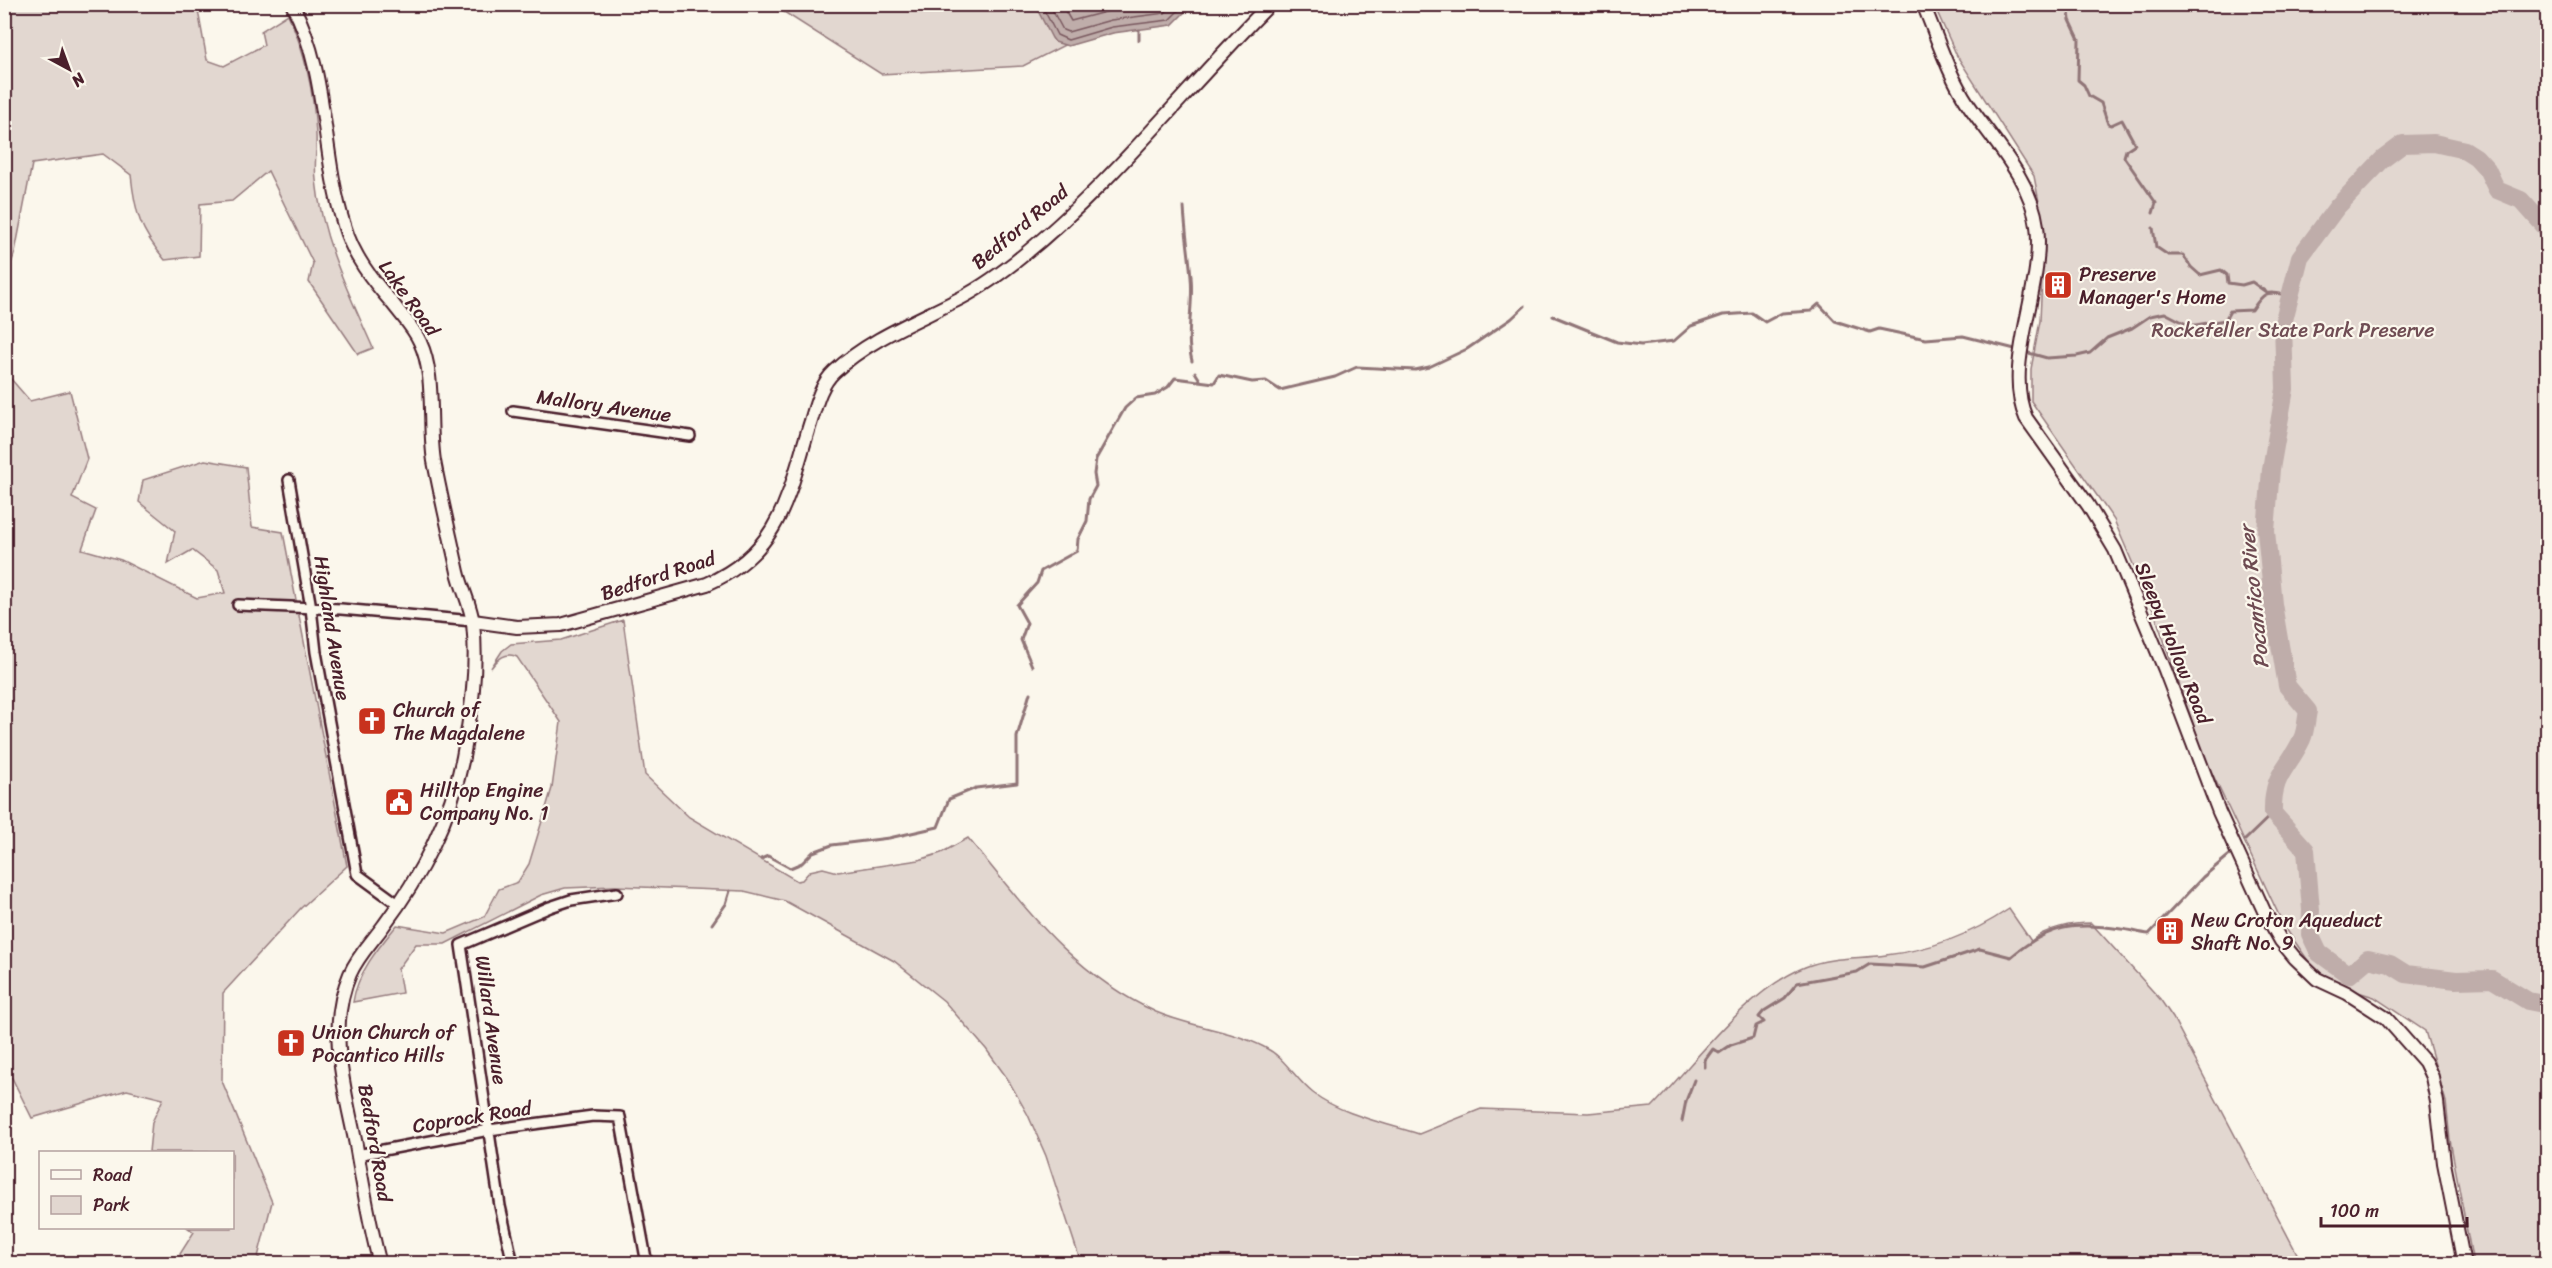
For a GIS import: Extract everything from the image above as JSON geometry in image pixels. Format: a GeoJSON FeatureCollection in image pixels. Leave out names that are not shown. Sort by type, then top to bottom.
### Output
{"type":"FeatureCollection","features":[{"type":"Feature","properties":{"kind":"street","name":"Lake Road"},"geometry":{"type":"LineString","coordinates":[[292,4],[312,56],[320,89],[336,194],[349,241],[361,264],[418,337],[425,354],[434,462],[458,572],[473,621]]}},
{"type":"Feature","properties":{"kind":"street","name":"Bedford Road"},"geometry":{"type":"LineString","coordinates":[[380,1263],[371,1230],[340,1062],[338,1016],[350,974],[359,955],[398,904],[433,843],[458,780],[473,697],[473,621],[517,627],[561,625],[706,584],[734,571],[760,547],[782,512],[818,399],[833,373],[881,339],[958,300],[1016,261],[1068,216],[1270,4]]}},
{"type":"Feature","properties":{"kind":"street","name":"Sleepy Hollow Road"},"geometry":{"type":"LineString","coordinates":[[1923,4],[1967,102],[2022,182],[2034,210],[2037,234],[2037,273],[2021,355],[2018,387],[2021,406],[2026,418],[2088,506],[2115,550],[2166,670],[2219,812],[2276,931],[2306,970],[2317,979],[2347,993],[2386,1018],[2425,1062],[2432,1077],[2437,1102],[2444,1163],[2464,1263]]}},
{"type":"Feature","properties":{"kind":"street","name":"Mallory Avenue"},"geometry":{"type":"LineString","coordinates":[[513,411],[690,436]]}},
{"type":"Feature","properties":{"kind":"street","name":"Highland Avenue"},"geometry":{"type":"LineString","coordinates":[[289,480],[311,608],[316,652],[357,874],[398,904]]}},
{"type":"Feature","properties":{"kind":"street"},"geometry":{"type":"LineString","coordinates":[[238,605],[311,608],[473,621]]}},
{"type":"Feature","properties":{"kind":"street","name":"Willard Avenue"},"geometry":{"type":"LineString","coordinates":[[513,1263],[500,1206],[462,945],[550,907],[571,900],[617,893]]}},
{"type":"Feature","properties":{"kind":"street","name":"Coprock Road"},"geometry":{"type":"LineString","coordinates":[[357,1155],[489,1130],[593,1116],[620,1117],[647,1263]]}},
{"type":"Feature","properties":{"kind":"green space"},"geometry":{"type":"Polygon","coordinates":[[[5,4],[197,5],[207,60],[224,66],[264,45],[261,31],[288,14],[304,58],[311,88],[316,134],[316,180],[324,224],[338,266],[373,348],[358,354],[309,282],[313,263],[268,171],[232,201],[200,204],[199,256],[165,260],[140,221],[134,200],[131,175],[103,154],[32,164],[15,252],[5,281],[5,4]]]}},
{"type":"Feature","properties":{"kind":"green space"},"geometry":{"type":"Polygon","coordinates":[[[773,5],[1135,5],[1124,15],[1023,66],[881,74],[773,5]]]}},
{"type":"Feature","properties":{"kind":"green space","name":"Rockefeller State Park Preserve"},"geometry":{"type":"Polygon","coordinates":[[[1934,5],[2547,5],[2547,1263],[2473,1263],[2450,1140],[2446,1102],[2425,1031],[2374,997],[2358,992],[2319,972],[2309,962],[2284,926],[2205,758],[2155,615],[2114,520],[2031,401],[2031,369],[2040,321],[2043,252],[2039,202],[2034,176],[1957,56],[1934,5]]]}},
{"type":"Feature","properties":{"kind":"green space"},"geometry":{"type":"Polygon","coordinates":[[[4,371],[30,401],[70,391],[87,459],[72,498],[96,510],[82,549],[121,560],[197,598],[225,593],[218,570],[192,550],[168,564],[175,531],[139,502],[143,480],[205,460],[246,467],[252,527],[283,532],[347,866],[301,908],[223,993],[222,1081],[272,1202],[258,1257],[266,1263],[185,1263],[180,1254],[194,1232],[190,1229],[234,1229],[234,1151],[149,1151],[152,1122],[163,1099],[127,1090],[32,1118],[12,1078],[5,1074],[4,371]]]}},
{"type":"Feature","properties":{"kind":"green space"},"geometry":{"type":"Polygon","coordinates":[[[623,620],[645,775],[689,817],[797,881],[802,880],[810,871],[823,868],[838,872],[919,860],[941,853],[968,838],[1052,937],[1099,978],[1126,996],[1169,1017],[1238,1036],[1264,1047],[1278,1056],[1313,1093],[1324,1101],[1364,1118],[1419,1134],[1481,1109],[1588,1113],[1652,1107],[1742,1010],[1783,978],[1815,963],[1903,953],[1935,945],[1981,926],[2009,909],[2031,941],[2037,936],[2060,927],[2091,923],[2160,999],[2173,1018],[2302,1263],[1081,1263],[1046,1156],[1028,1115],[1007,1078],[986,1049],[944,1001],[894,961],[785,901],[744,891],[615,886],[565,888],[541,895],[445,944],[416,944],[398,969],[402,993],[353,1002],[364,971],[376,951],[397,925],[446,933],[484,917],[499,889],[518,882],[529,864],[552,788],[561,722],[517,657],[506,655],[491,668],[502,651],[511,644],[561,640],[623,620]]]}},
{"type":"Feature","properties":{"kind":"water"},"geometry":{"type":"Polygon","coordinates":[[[1035,4],[1186,5],[1185,12],[1172,25],[1113,33],[1068,46],[1055,42],[1035,4]]]}},
{"type":"Feature","properties":{"kind":"waterway"},"geometry":{"type":"LineString","coordinates":[[2068,4],[2070,20],[2079,39],[2078,80],[2084,85],[2089,96],[2101,103],[2108,124],[2122,120],[2135,144],[2126,150],[2124,157],[2156,203],[2153,213]]}},
{"type":"Feature","properties":{"kind":"waterway"},"geometry":{"type":"LineString","coordinates":[[1139,30],[1139,40]]}},
{"type":"Feature","properties":{"kind":"waterway","name":"Pocantico River"},"geometry":{"type":"LineString","coordinates":[[2548,230],[2521,200],[2497,190],[2487,169],[2476,157],[2465,150],[2434,143],[2403,144],[2383,159],[2337,207],[2300,257],[2283,324],[2285,389],[2271,469],[2266,531],[2273,604],[2287,686],[2308,711],[2302,739],[2278,780],[2273,800],[2273,813],[2306,850],[2311,910],[2310,934],[2319,953],[2349,975],[2368,959],[2390,964],[2406,974],[2456,980],[2492,979],[2528,1001],[2548,1005]]}},
{"type":"Feature","properties":{"kind":"waterway"},"geometry":{"type":"LineString","coordinates":[[1184,207],[1192,287],[1189,340],[1192,361]]}},
{"type":"Feature","properties":{"kind":"waterway"},"geometry":{"type":"LineString","coordinates":[[2153,228],[2156,247],[2168,255],[2183,255],[2200,275],[2221,270],[2227,275],[2228,283],[2242,285],[2252,282],[2266,292]]}},
{"type":"Feature","properties":{"kind":"waterway"},"geometry":{"type":"LineString","coordinates":[[2025,352],[2047,358],[2077,356],[2090,353],[2107,338],[2132,328],[2150,316],[2165,313],[2190,326],[2225,320],[2230,311],[2252,310],[2267,294],[2289,295]]}},
{"type":"Feature","properties":{"kind":"waterway"},"geometry":{"type":"LineString","coordinates":[[1553,316],[1617,342],[1641,345],[1674,341],[1691,326],[1723,315],[1752,313],[1765,322],[1782,313],[1811,311],[1819,304],[1835,321],[1870,332],[1879,329],[1926,339],[1963,336],[2019,350]]}},
{"type":"Feature","properties":{"kind":"waterway"},"geometry":{"type":"LineString","coordinates":[[1032,666],[1021,640],[1027,623],[1017,605],[1037,583],[1041,571],[1077,551],[1078,539],[1087,521],[1089,499],[1096,486],[1094,474],[1096,459],[1125,408],[1136,398],[1155,395],[1168,387],[1175,378],[1214,383],[1219,375],[1252,382],[1266,381],[1280,390],[1335,377],[1357,367],[1415,370],[1429,367],[1467,349],[1511,319],[1525,306]]}},
{"type":"Feature","properties":{"kind":"waterway"},"geometry":{"type":"LineString","coordinates":[[1195,372],[1200,380]]}},
{"type":"Feature","properties":{"kind":"waterway"},"geometry":{"type":"LineString","coordinates":[[761,859],[768,856],[790,868],[802,863],[813,852],[832,845],[889,838],[938,827],[949,799],[976,788],[1017,783],[1017,737],[1030,693]]}},
{"type":"Feature","properties":{"kind":"waterway"},"geometry":{"type":"LineString","coordinates":[[2245,840],[2273,813]]}},
{"type":"Feature","properties":{"kind":"waterway"},"geometry":{"type":"LineString","coordinates":[[1705,1067],[1705,1060],[1713,1049],[1719,1053],[1731,1045],[1753,1038],[1756,1026],[1764,1022],[1759,1017],[1764,1011],[1785,998],[1797,983],[1857,972],[1870,964],[1925,967],[1980,949],[2011,957],[2037,938],[2050,932],[2076,926],[2125,929],[2149,934],[2203,877],[2232,853]]}},
{"type":"Feature","properties":{"kind":"waterway"},"geometry":{"type":"LineString","coordinates":[[712,924],[726,904],[730,891]]}},
{"type":"Feature","properties":{"kind":"waterway"},"geometry":{"type":"LineString","coordinates":[[1682,1121],[1694,1080]]}},
{"type":"Feature","properties":{"kind":"place","name":"Preserve Manager's Home"},"geometry":{"type":"Point","coordinates":[2058,285]}},
{"type":"Feature","properties":{"kind":"place","name":"Church of The Magdalene"},"geometry":{"type":"Point","coordinates":[372,721]}},
{"type":"Feature","properties":{"kind":"place","name":"Hilltop Engine Company No. 1"},"geometry":{"type":"Point","coordinates":[399,802]}},
{"type":"Feature","properties":{"kind":"place","name":"New Croton Aqueduct Shaft No. 9"},"geometry":{"type":"Point","coordinates":[2170,931]}},
{"type":"Feature","properties":{"kind":"place","name":"Union Church of Pocantico Hills"},"geometry":{"type":"Point","coordinates":[291,1043]}}]}
